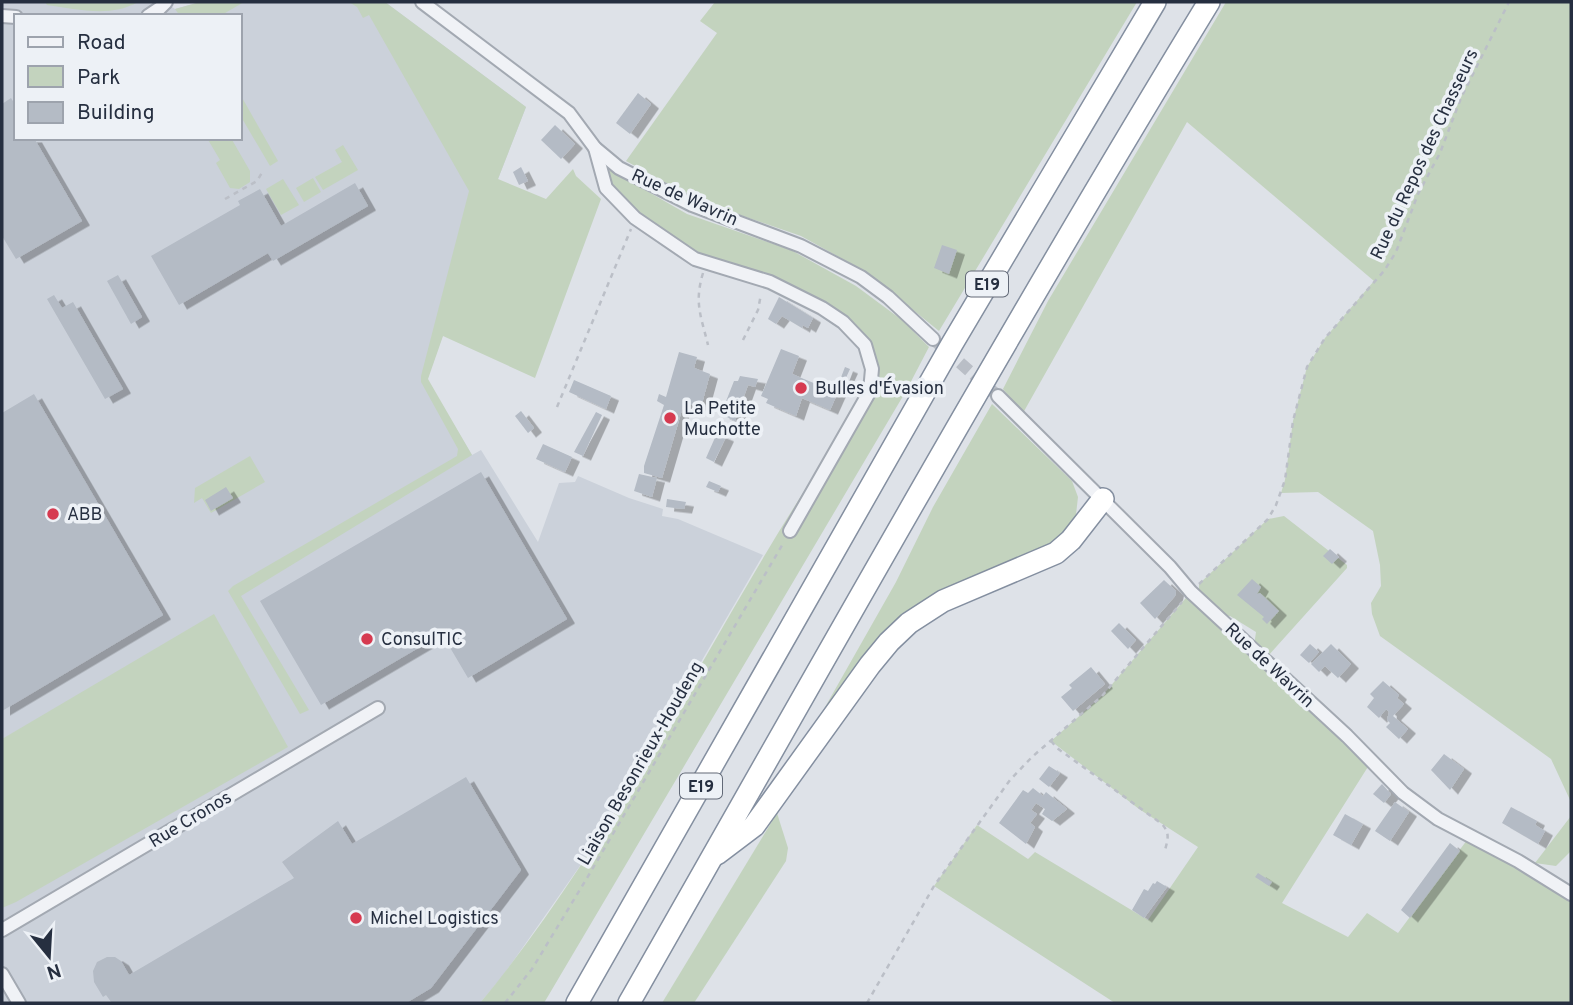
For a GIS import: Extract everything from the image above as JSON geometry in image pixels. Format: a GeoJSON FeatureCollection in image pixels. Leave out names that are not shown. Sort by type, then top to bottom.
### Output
{"type":"FeatureCollection","features":[{"type":"Feature","properties":{"kind":"highway","name":"E19"},"geometry":{"type":"LineString","coordinates":[[577,1003],[952,344],[1155,2]]}},
{"type":"Feature","properties":{"kind":"highway","name":"E19"},"geometry":{"type":"LineString","coordinates":[[629,1003],[997,358],[1209,2]]}},
{"type":"Feature","properties":{"kind":"highway"},"geometry":{"type":"LineString","coordinates":[[710,860],[754,826],[888,642],[925,611],[943,601],[1056,553],[1072,540],[1103,499]]}},
{"type":"Feature","properties":{"kind":"street"},"geometry":{"type":"LineString","coordinates":[[151,14],[166,2]]}},
{"type":"Feature","properties":{"kind":"street","name":"Rue de Wavrin"},"geometry":{"type":"LineString","coordinates":[[422,2],[569,113],[595,148],[619,168],[692,205],[801,246],[861,277],[888,297],[933,339]]}},
{"type":"Feature","properties":{"kind":"street"},"geometry":{"type":"LineString","coordinates":[[595,148],[606,188],[635,218],[695,259],[796,294],[842,323],[865,345],[872,369],[870,391],[790,531]]}},
{"type":"Feature","properties":{"kind":"street","name":"Rue de Wavrin"},"geometry":{"type":"LineString","coordinates":[[998,396],[1170,567],[1191,592],[1347,736],[1403,793],[1438,819],[1518,861],[1571,894]]}},
{"type":"Feature","properties":{"kind":"street","name":"Rue Cronos"},"geometry":{"type":"LineString","coordinates":[[2,930],[377,708]]}},
{"type":"Feature","properties":{"kind":"street"},"geometry":{"type":"LineString","coordinates":[[2,974],[19,1003]]}},
{"type":"Feature","properties":{"kind":"path","name":"Rue du Repos des Chasseurs"},"geometry":{"type":"LineString","coordinates":[[867,1003],[934,886],[1010,780],[1102,696],[1191,592],[1268,519],[1276,506],[1285,480],[1293,421],[1307,368],[1325,338],[1384,271],[1396,252],[1418,194],[1440,153],[1461,98],[1509,2]]}},
{"type":"Feature","properties":{"kind":"path"},"geometry":{"type":"LineString","coordinates":[[225,200],[257,181],[263,171]]}},
{"type":"Feature","properties":{"kind":"path"},"geometry":{"type":"LineString","coordinates":[[557,407],[635,218]]}},
{"type":"Feature","properties":{"kind":"path"},"geometry":{"type":"LineString","coordinates":[[707,263],[697,301],[708,345]]}},
{"type":"Feature","properties":{"kind":"path"},"geometry":{"type":"LineString","coordinates":[[743,340],[760,301],[761,293],[752,277]]}},
{"type":"Feature","properties":{"kind":"path","name":"Liaison Besonrieux-Houdeng"},"geometry":{"type":"LineString","coordinates":[[505,1003],[532,969],[590,873],[790,531]]}},
{"type":"Feature","properties":{"kind":"path"},"geometry":{"type":"LineString","coordinates":[[1051,741],[1162,824],[1168,832],[1164,850]]}},
{"type":"Feature","properties":{"kind":"shaded area"},"geometry":{"type":"Polygon","coordinates":[[[2,2],[165,2],[175,9],[200,2],[385,2],[526,107],[427,380],[472,455],[481,450],[538,542],[559,483],[575,482],[578,476],[663,509],[662,516],[678,519],[763,555],[596,843],[502,977],[480,1003],[2,1003],[2,2]]]}},
{"type":"Feature","properties":{"kind":"green space"},"geometry":{"type":"Polygon","coordinates":[[[45,2],[138,2],[116,10],[93,11],[47,5],[45,2]]]}},
{"type":"Feature","properties":{"kind":"green space"},"geometry":{"type":"Polygon","coordinates":[[[200,2],[244,2],[223,14],[179,14],[175,9],[200,2]]]}},
{"type":"Feature","properties":{"kind":"green space"},"geometry":{"type":"Polygon","coordinates":[[[349,2],[385,2],[526,107],[498,179],[546,199],[573,169],[576,176],[601,199],[535,378],[443,336],[428,379],[472,455],[241,596],[309,710],[300,714],[228,591],[457,456],[458,449],[421,382],[421,376],[469,191],[369,15],[363,18],[357,7],[349,2]]]}},
{"type":"Feature","properties":{"kind":"green space"},"geometry":{"type":"Polygon","coordinates":[[[715,2],[1137,2],[939,331],[866,272],[801,236],[697,200],[626,161],[717,33],[700,21],[715,2]]]}},
{"type":"Feature","properties":{"kind":"green space"},"geometry":{"type":"Polygon","coordinates":[[[1226,2],[1571,2],[1571,802],[1551,759],[1380,636],[1371,603],[1381,586],[1373,531],[1318,492],[1281,493],[1293,421],[1307,367],[1325,338],[1374,281],[1187,122],[1023,413],[1003,389],[1048,301],[1226,2]]]}},
{"type":"Feature","properties":{"kind":"green space"},"geometry":{"type":"Polygon","coordinates":[[[242,98],[278,161],[270,166],[242,118],[242,98]]]}},
{"type":"Feature","properties":{"kind":"green space"},"geometry":{"type":"Polygon","coordinates":[[[208,140],[232,140],[250,171],[250,182],[239,189],[230,188],[216,163],[220,160],[208,140]]]}},
{"type":"Feature","properties":{"kind":"green space"},"geometry":{"type":"Polygon","coordinates":[[[343,145],[358,170],[323,190],[315,177],[342,162],[335,150],[343,145]]]}},
{"type":"Feature","properties":{"kind":"green space"},"geometry":{"type":"Polygon","coordinates":[[[606,171],[612,171],[687,214],[791,250],[856,286],[902,320],[929,347],[906,391],[544,1003],[480,1003],[536,930],[588,854],[775,538],[876,385],[847,320],[712,261],[676,241],[645,219],[621,196],[606,171]]]}},
{"type":"Feature","properties":{"kind":"green space"},"geometry":{"type":"Polygon","coordinates":[[[313,178],[321,192],[304,202],[296,188],[313,178]]]}},
{"type":"Feature","properties":{"kind":"green space"},"geometry":{"type":"Polygon","coordinates":[[[283,179],[299,205],[281,215],[266,189],[283,179]]]}},
{"type":"Feature","properties":{"kind":"green space"},"geometry":{"type":"Polygon","coordinates":[[[992,404],[1072,481],[1078,497],[1075,523],[1063,542],[953,591],[803,746],[896,582],[933,507],[992,404]]]}},
{"type":"Feature","properties":{"kind":"green space"},"geometry":{"type":"Polygon","coordinates":[[[250,456],[265,482],[211,513],[202,498],[194,503],[195,488],[250,456]]]}},
{"type":"Feature","properties":{"kind":"green space"},"geometry":{"type":"Polygon","coordinates":[[[1284,516],[1347,565],[1347,568],[1268,656],[1254,646],[1256,632],[1230,616],[1225,618],[1199,594],[1199,584],[1268,519],[1284,516]]]}},
{"type":"Feature","properties":{"kind":"green space"},"geometry":{"type":"Polygon","coordinates":[[[1191,592],[1371,762],[1282,903],[1348,937],[1367,913],[1398,933],[1470,836],[1571,894],[1571,1003],[1115,1003],[934,886],[977,825],[1028,859],[1035,852],[1148,920],[1198,847],[1139,809],[1051,741],[1102,696],[1191,592]]]}},
{"type":"Feature","properties":{"kind":"green space"},"geometry":{"type":"Polygon","coordinates":[[[214,614],[288,747],[2,908],[2,739],[214,614]]]}},
{"type":"Feature","properties":{"kind":"green space"},"geometry":{"type":"Polygon","coordinates":[[[777,813],[788,848],[786,861],[694,1003],[662,1003],[777,813]]]}},
{"type":"Feature","properties":{"kind":"green space"},"geometry":{"type":"Polygon","coordinates":[[[1571,816],[1571,851],[1556,866],[1535,863],[1571,816]]]}},
{"type":"Feature","properties":{"kind":"building"},"geometry":{"type":"Polygon","coordinates":[[[638,93],[651,104],[630,134],[616,123],[638,93]]]}},
{"type":"Feature","properties":{"kind":"building"},"geometry":{"type":"Polygon","coordinates":[[[11,98],[14,103],[14,140],[35,140],[82,221],[16,259],[2,236],[2,104],[11,98]]]}},
{"type":"Feature","properties":{"kind":"building"},"geometry":{"type":"Polygon","coordinates":[[[555,125],[575,144],[561,159],[541,140],[555,125]]]}},
{"type":"Feature","properties":{"kind":"building"},"geometry":{"type":"Polygon","coordinates":[[[521,167],[528,181],[519,185],[513,172],[521,167]]]}},
{"type":"Feature","properties":{"kind":"building"},"geometry":{"type":"Polygon","coordinates":[[[355,183],[368,206],[273,261],[268,253],[179,305],[151,256],[240,205],[238,201],[260,189],[281,226],[355,183]]]}},
{"type":"Feature","properties":{"kind":"building"},"geometry":{"type":"Polygon","coordinates":[[[942,245],[957,250],[949,274],[934,268],[942,245]]]}},
{"type":"Feature","properties":{"kind":"building"},"geometry":{"type":"Polygon","coordinates":[[[118,275],[142,317],[131,324],[107,281],[118,275]]]}},
{"type":"Feature","properties":{"kind":"building"},"geometry":{"type":"Polygon","coordinates":[[[54,295],[62,308],[73,302],[123,389],[105,399],[47,299],[54,295]]]}},
{"type":"Feature","properties":{"kind":"building"},"geometry":{"type":"Polygon","coordinates":[[[779,297],[813,318],[808,328],[803,325],[802,328],[782,316],[776,324],[768,319],[779,297]]]}},
{"type":"Feature","properties":{"kind":"building"},"geometry":{"type":"Polygon","coordinates":[[[781,349],[799,356],[792,374],[828,389],[840,380],[845,367],[850,369],[844,382],[847,383],[839,390],[830,410],[802,398],[796,416],[766,403],[768,399],[761,396],[781,349]]]}},
{"type":"Feature","properties":{"kind":"building","name":"La Petite Muchotte"},"geometry":{"type":"Polygon","coordinates":[[[679,352],[697,357],[694,368],[710,374],[701,407],[684,403],[662,478],[644,473],[644,466],[664,405],[657,401],[659,394],[666,397],[679,352]]]}},
{"type":"Feature","properties":{"kind":"building"},"geometry":{"type":"Polygon","coordinates":[[[740,376],[758,379],[755,387],[748,385],[735,421],[721,414],[734,381],[738,381],[740,376]]]}},
{"type":"Feature","properties":{"kind":"building"},"geometry":{"type":"Polygon","coordinates":[[[574,380],[611,396],[606,409],[569,392],[574,380]]]}},
{"type":"Feature","properties":{"kind":"building","name":"ABB"},"geometry":{"type":"Polygon","coordinates":[[[34,394],[163,615],[2,711],[2,413],[34,394]]]}},
{"type":"Feature","properties":{"kind":"building"},"geometry":{"type":"Polygon","coordinates":[[[521,411],[534,428],[528,433],[515,416],[521,411]]]}},
{"type":"Feature","properties":{"kind":"building"},"geometry":{"type":"Polygon","coordinates":[[[596,412],[602,415],[583,456],[574,452],[596,412]]]}},
{"type":"Feature","properties":{"kind":"building"},"geometry":{"type":"Polygon","coordinates":[[[717,433],[726,437],[714,462],[706,458],[717,433]]]}},
{"type":"Feature","properties":{"kind":"building"},"geometry":{"type":"Polygon","coordinates":[[[543,444],[572,457],[565,472],[536,459],[543,444]]]}},
{"type":"Feature","properties":{"kind":"building"},"geometry":{"type":"Polygon","coordinates":[[[481,472],[567,619],[468,678],[442,634],[321,705],[260,601],[481,472]]]}},
{"type":"Feature","properties":{"kind":"building"},"geometry":{"type":"Polygon","coordinates":[[[639,474],[657,478],[652,497],[634,491],[639,474]]]}},
{"type":"Feature","properties":{"kind":"building"},"geometry":{"type":"Polygon","coordinates":[[[709,481],[721,486],[718,492],[706,487],[709,481]]]}},
{"type":"Feature","properties":{"kind":"building"},"geometry":{"type":"Polygon","coordinates":[[[226,487],[233,498],[211,511],[205,500],[226,487]]]}},
{"type":"Feature","properties":{"kind":"building"},"geometry":{"type":"Polygon","coordinates":[[[667,499],[686,502],[684,509],[666,507],[667,499]]]}},
{"type":"Feature","properties":{"kind":"building"},"geometry":{"type":"Polygon","coordinates":[[[1330,549],[1339,557],[1332,564],[1323,556],[1330,549]]]}},
{"type":"Feature","properties":{"kind":"building"},"geometry":{"type":"Polygon","coordinates":[[[1252,579],[1261,587],[1257,594],[1260,593],[1279,611],[1267,624],[1262,619],[1264,617],[1237,595],[1252,579]]]}},
{"type":"Feature","properties":{"kind":"building"},"geometry":{"type":"Polygon","coordinates":[[[1164,580],[1176,591],[1175,596],[1155,619],[1140,603],[1164,580]]]}},
{"type":"Feature","properties":{"kind":"building"},"geometry":{"type":"Polygon","coordinates":[[[1119,623],[1136,640],[1128,649],[1111,631],[1119,623]]]}},
{"type":"Feature","properties":{"kind":"building"},"geometry":{"type":"Polygon","coordinates":[[[1310,644],[1319,652],[1309,663],[1300,655],[1310,644]]]}},
{"type":"Feature","properties":{"kind":"building"},"geometry":{"type":"Polygon","coordinates":[[[1331,644],[1351,664],[1338,678],[1325,666],[1319,672],[1311,664],[1331,644]]]}},
{"type":"Feature","properties":{"kind":"building"},"geometry":{"type":"Polygon","coordinates":[[[1091,667],[1105,684],[1073,711],[1061,697],[1072,688],[1069,685],[1091,667]]]}},
{"type":"Feature","properties":{"kind":"building"},"geometry":{"type":"Polygon","coordinates":[[[1383,681],[1399,695],[1397,698],[1404,704],[1393,716],[1408,729],[1399,739],[1386,727],[1390,723],[1386,709],[1379,718],[1367,707],[1374,698],[1370,694],[1383,681]]]}},
{"type":"Feature","properties":{"kind":"building"},"geometry":{"type":"Polygon","coordinates":[[[1444,754],[1464,769],[1450,790],[1431,770],[1444,754]]]}},
{"type":"Feature","properties":{"kind":"building"},"geometry":{"type":"Polygon","coordinates":[[[1049,766],[1060,773],[1049,787],[1039,779],[1049,766]]]}},
{"type":"Feature","properties":{"kind":"building","name":"Michel Logistics"},"geometry":{"type":"Polygon","coordinates":[[[466,777],[521,870],[431,988],[406,1003],[112,1003],[106,995],[103,997],[94,982],[93,971],[97,962],[107,957],[115,957],[121,961],[129,975],[294,878],[282,862],[338,821],[352,844],[466,777]]]}},
{"type":"Feature","properties":{"kind":"building"},"geometry":{"type":"Polygon","coordinates":[[[1382,784],[1391,794],[1384,803],[1373,794],[1382,784]]]}},
{"type":"Feature","properties":{"kind":"building"},"geometry":{"type":"Polygon","coordinates":[[[1033,788],[1043,796],[1046,792],[1067,809],[1052,821],[1042,814],[1045,809],[1036,803],[1031,810],[1037,814],[1030,823],[1035,827],[1026,844],[999,823],[1023,790],[1028,793],[1033,788]]]}},
{"type":"Feature","properties":{"kind":"building"},"geometry":{"type":"Polygon","coordinates":[[[1395,802],[1409,812],[1390,841],[1375,831],[1395,802]]]}},
{"type":"Feature","properties":{"kind":"building"},"geometry":{"type":"Polygon","coordinates":[[[1511,807],[1537,821],[1535,825],[1545,831],[1538,844],[1502,823],[1511,807]]]}},
{"type":"Feature","properties":{"kind":"building"},"geometry":{"type":"Polygon","coordinates":[[[1345,814],[1363,824],[1351,845],[1333,835],[1345,814]]]}},
{"type":"Feature","properties":{"kind":"building"},"geometry":{"type":"Polygon","coordinates":[[[1450,843],[1460,851],[1410,918],[1401,910],[1450,843]]]}},
{"type":"Feature","properties":{"kind":"building"},"geometry":{"type":"Polygon","coordinates":[[[1258,873],[1272,882],[1269,886],[1255,877],[1258,873]]]}},
{"type":"Feature","properties":{"kind":"building"},"geometry":{"type":"Polygon","coordinates":[[[1157,881],[1167,887],[1144,918],[1132,910],[1144,889],[1148,891],[1157,881]]]}},
{"type":"Feature","properties":{"kind":"tunnel"},"geometry":{"type":"LineString","coordinates":[[933,339],[998,396]]}},
{"type":"Feature","properties":{"kind":"place","name":"Bulles d'Évasion"},"geometry":{"type":"Point","coordinates":[801,388]}},
{"type":"Feature","properties":{"kind":"place","name":"La Petite Muchotte"},"geometry":{"type":"Point","coordinates":[670,418]}},
{"type":"Feature","properties":{"kind":"place","name":"ABB"},"geometry":{"type":"Point","coordinates":[53,514]}},
{"type":"Feature","properties":{"kind":"place","name":"ConsulTIC"},"geometry":{"type":"Point","coordinates":[367,639]}},
{"type":"Feature","properties":{"kind":"place","name":"Michel Logistics"},"geometry":{"type":"Point","coordinates":[356,918]}}]}
